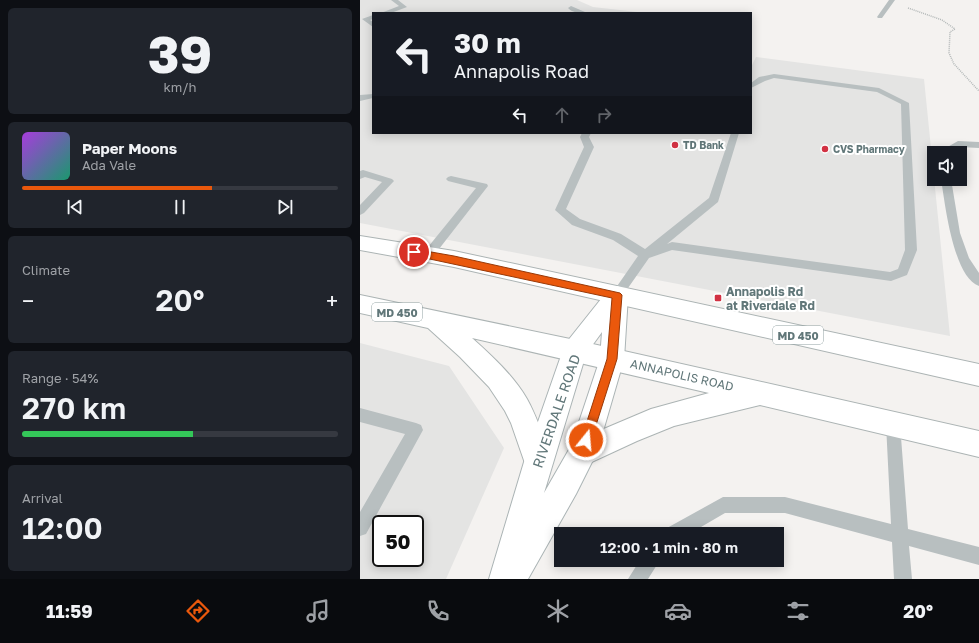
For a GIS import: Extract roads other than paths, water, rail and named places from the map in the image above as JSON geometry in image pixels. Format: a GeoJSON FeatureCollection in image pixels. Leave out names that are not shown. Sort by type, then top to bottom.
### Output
{"type":"FeatureCollection","features":[{"type":"Feature","properties":{"kind":"main road","name":"MD 450"},"geometry":{"type":"LineString","coordinates":[[360,242],[617,295],[979,375]]}},
{"type":"Feature","properties":{"kind":"main road","name":"RIVERDALE ROAD"},"geometry":{"type":"LineString","coordinates":[[505,579],[538,462],[575,350],[617,295]]}},
{"type":"Feature","properties":{"kind":"main road"},"geometry":{"type":"LineString","coordinates":[[510,579],[566,484],[583,452],[612,359],[617,295]]}},
{"type":"Feature","properties":{"kind":"main road","name":"ANNAPOLIS ROAD"},"geometry":{"type":"LineString","coordinates":[[360,304],[575,350],[979,444]]}},
{"type":"Feature","properties":{"kind":"main road"},"geometry":{"type":"LineString","coordinates":[[434,320],[476,356],[501,383],[515,403],[538,462]]}},
{"type":"Feature","properties":{"kind":"main road"},"geometry":{"type":"LineString","coordinates":[[583,452],[616,436],[672,414],[762,393]]}},
{"type":"Feature","properties":{"kind":"lane"},"geometry":{"type":"LineString","coordinates":[[387,12],[404,7],[394,0]]}},
{"type":"Feature","properties":{"kind":"lane"},"geometry":{"type":"LineString","coordinates":[[880,17],[890,2]]}},
{"type":"Feature","properties":{"kind":"lane"},"geometry":{"type":"LineString","coordinates":[[571,8],[581,12]]}},
{"type":"Feature","properties":{"kind":"lane"},"geometry":{"type":"LineString","coordinates":[[372,16],[365,19],[372,24]]}},
{"type":"Feature","properties":{"kind":"lane"},"geometry":{"type":"LineString","coordinates":[[646,255],[672,246],[891,277],[903,272],[911,250],[905,103],[879,90],[774,76],[762,79],[752,85]]}},
{"type":"Feature","properties":{"kind":"lane"},"geometry":{"type":"LineString","coordinates":[[360,99],[363,97],[372,96]]}},
{"type":"Feature","properties":{"kind":"lane"},"geometry":{"type":"LineString","coordinates":[[586,134],[584,137],[589,146],[560,210],[576,222],[617,237],[646,255]]}},
{"type":"Feature","properties":{"kind":"lane"},"geometry":{"type":"LineString","coordinates":[[617,295],[646,255],[714,200],[735,134]]}},
{"type":"Feature","properties":{"kind":"lane"},"geometry":{"type":"LineString","coordinates":[[954,146],[958,144],[979,145]]}},
{"type":"Feature","properties":{"kind":"lane"},"geometry":{"type":"LineString","coordinates":[[360,176],[363,173],[389,181],[360,211]]}},
{"type":"Feature","properties":{"kind":"lane"},"geometry":{"type":"LineString","coordinates":[[428,255],[484,186],[451,179]]}},
{"type":"Feature","properties":{"kind":"lane"},"geometry":{"type":"LineString","coordinates":[[947,186],[957,246],[972,274],[979,281]]}},
{"type":"Feature","properties":{"kind":"lane"},"geometry":{"type":"LineString","coordinates":[[360,415],[416,430],[360,528]]}},
{"type":"Feature","properties":{"kind":"lane"},"geometry":{"type":"LineString","coordinates":[[892,424],[898,534],[903,579]]}},
{"type":"Feature","properties":{"kind":"lane"},"geometry":{"type":"LineString","coordinates":[[685,527],[722,505],[785,505],[979,556]]}},
{"type":"Feature","properties":{"kind":"lane"},"geometry":{"type":"LineString","coordinates":[[637,579],[646,567]]}},
{"type":"Feature","properties":{"kind":"place","name":"TD Bank"},"geometry":{"type":"Point","coordinates":[675,145]}},
{"type":"Feature","properties":{"kind":"place","name":"CVS Pharmacy"},"geometry":{"type":"Point","coordinates":[825,149]}},
{"type":"Feature","properties":{"kind":"place","name":"Annapolis Rd at Riverdale Rd"},"geometry":{"type":"Point","coordinates":[718,298]}}]}
